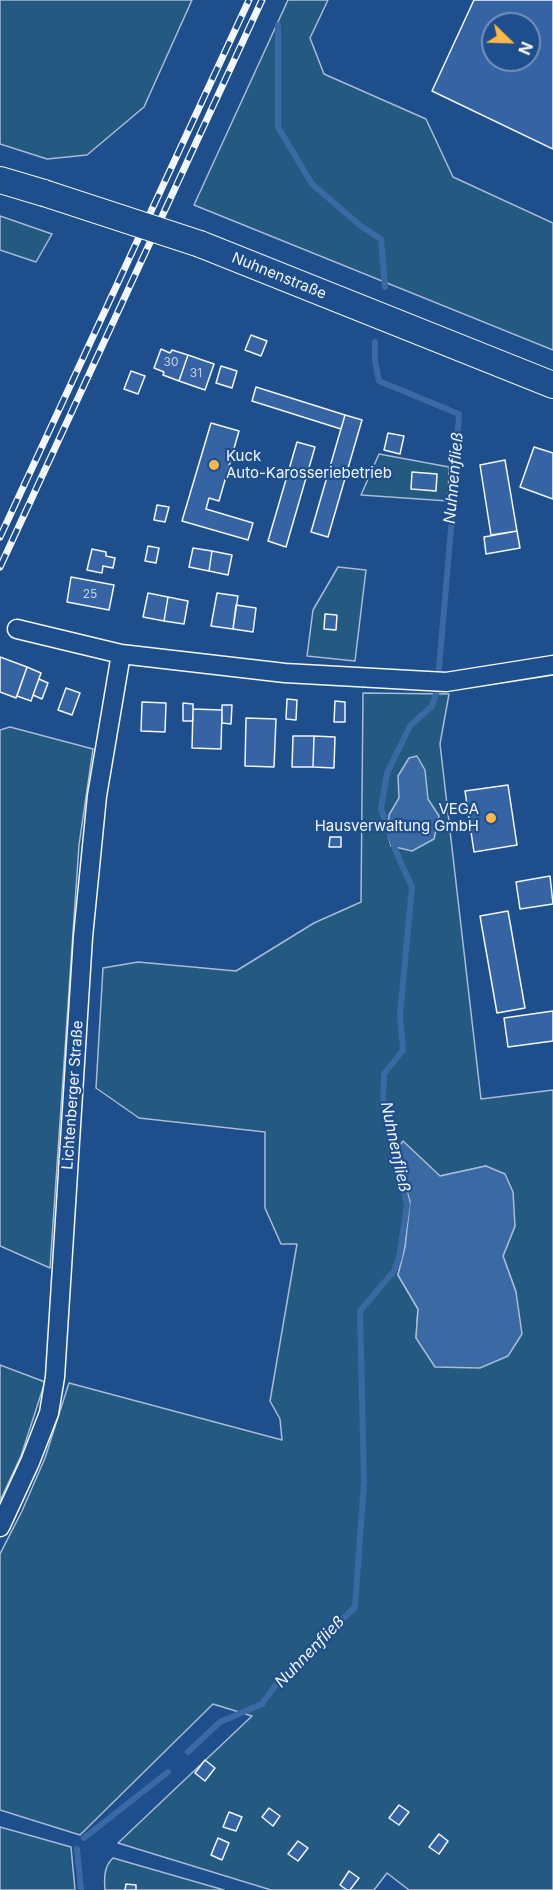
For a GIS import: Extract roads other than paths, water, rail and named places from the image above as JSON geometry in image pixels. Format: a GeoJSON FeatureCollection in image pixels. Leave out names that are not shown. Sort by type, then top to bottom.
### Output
{"type":"FeatureCollection","features":[{"type":"Feature","properties":{"kind":"main road","name":"Nuhnenstraße"},"geometry":{"type":"LineString","coordinates":[[0,180],[200,244],[553,385]]}},
{"type":"Feature","properties":{"kind":"street"},"geometry":{"type":"LineString","coordinates":[[16,629],[121,654],[285,673],[446,682],[553,665]]}},
{"type":"Feature","properties":{"kind":"street","name":"Lichtenberger Straße"},"geometry":{"type":"LineString","coordinates":[[0,1527],[30,1462],[49,1413],[55,1377],[83,937],[97,796],[121,654]]}},
{"type":"Feature","properties":{"kind":"waterway","name":"Nuhnenfließ"},"geometry":{"type":"LineString","coordinates":[[278,25],[278,127],[312,184],[362,227],[381,239],[385,287]]}},
{"type":"Feature","properties":{"kind":"waterway","name":"Nuhnenfließ"},"geometry":{"type":"LineString","coordinates":[[375,342],[375,361],[379,381],[459,414],[439,668]]}},
{"type":"Feature","properties":{"kind":"waterway","name":"Nuhnenfließ"},"geometry":{"type":"LineString","coordinates":[[188,1752],[220,1722],[262,1704],[280,1679],[355,1607],[364,1482],[360,1311],[394,1271],[399,1258],[407,1205],[383,1103],[384,1074],[403,1050],[400,1015],[412,887],[381,809],[387,773],[410,726],[432,706],[436,694]]}},
{"type":"Feature","properties":{"kind":"waterway","name":"Nuhnenfließ"},"geometry":{"type":"LineString","coordinates":[[84,1838],[168,1772]]}},
{"type":"Feature","properties":{"kind":"waterway","name":"Nuhnenfließ"},"geometry":{"type":"LineString","coordinates":[[77,1849],[81,1890]]}},
{"type":"Feature","properties":{"kind":"railway"},"geometry":{"type":"LineString","coordinates":[[0,537],[249,0]]}},
{"type":"Feature","properties":{"kind":"railway"},"geometry":{"type":"LineString","coordinates":[[0,567],[262,0]]}},
{"type":"Feature","properties":{"kind":"place","name":"Kuck Auto-Karosseriebetrieb"},"geometry":{"type":"Point","coordinates":[214,465]}},
{"type":"Feature","properties":{"kind":"place","name":"VEGA Hausverwaltung GmbH"},"geometry":{"type":"Point","coordinates":[491,818]}}]}
